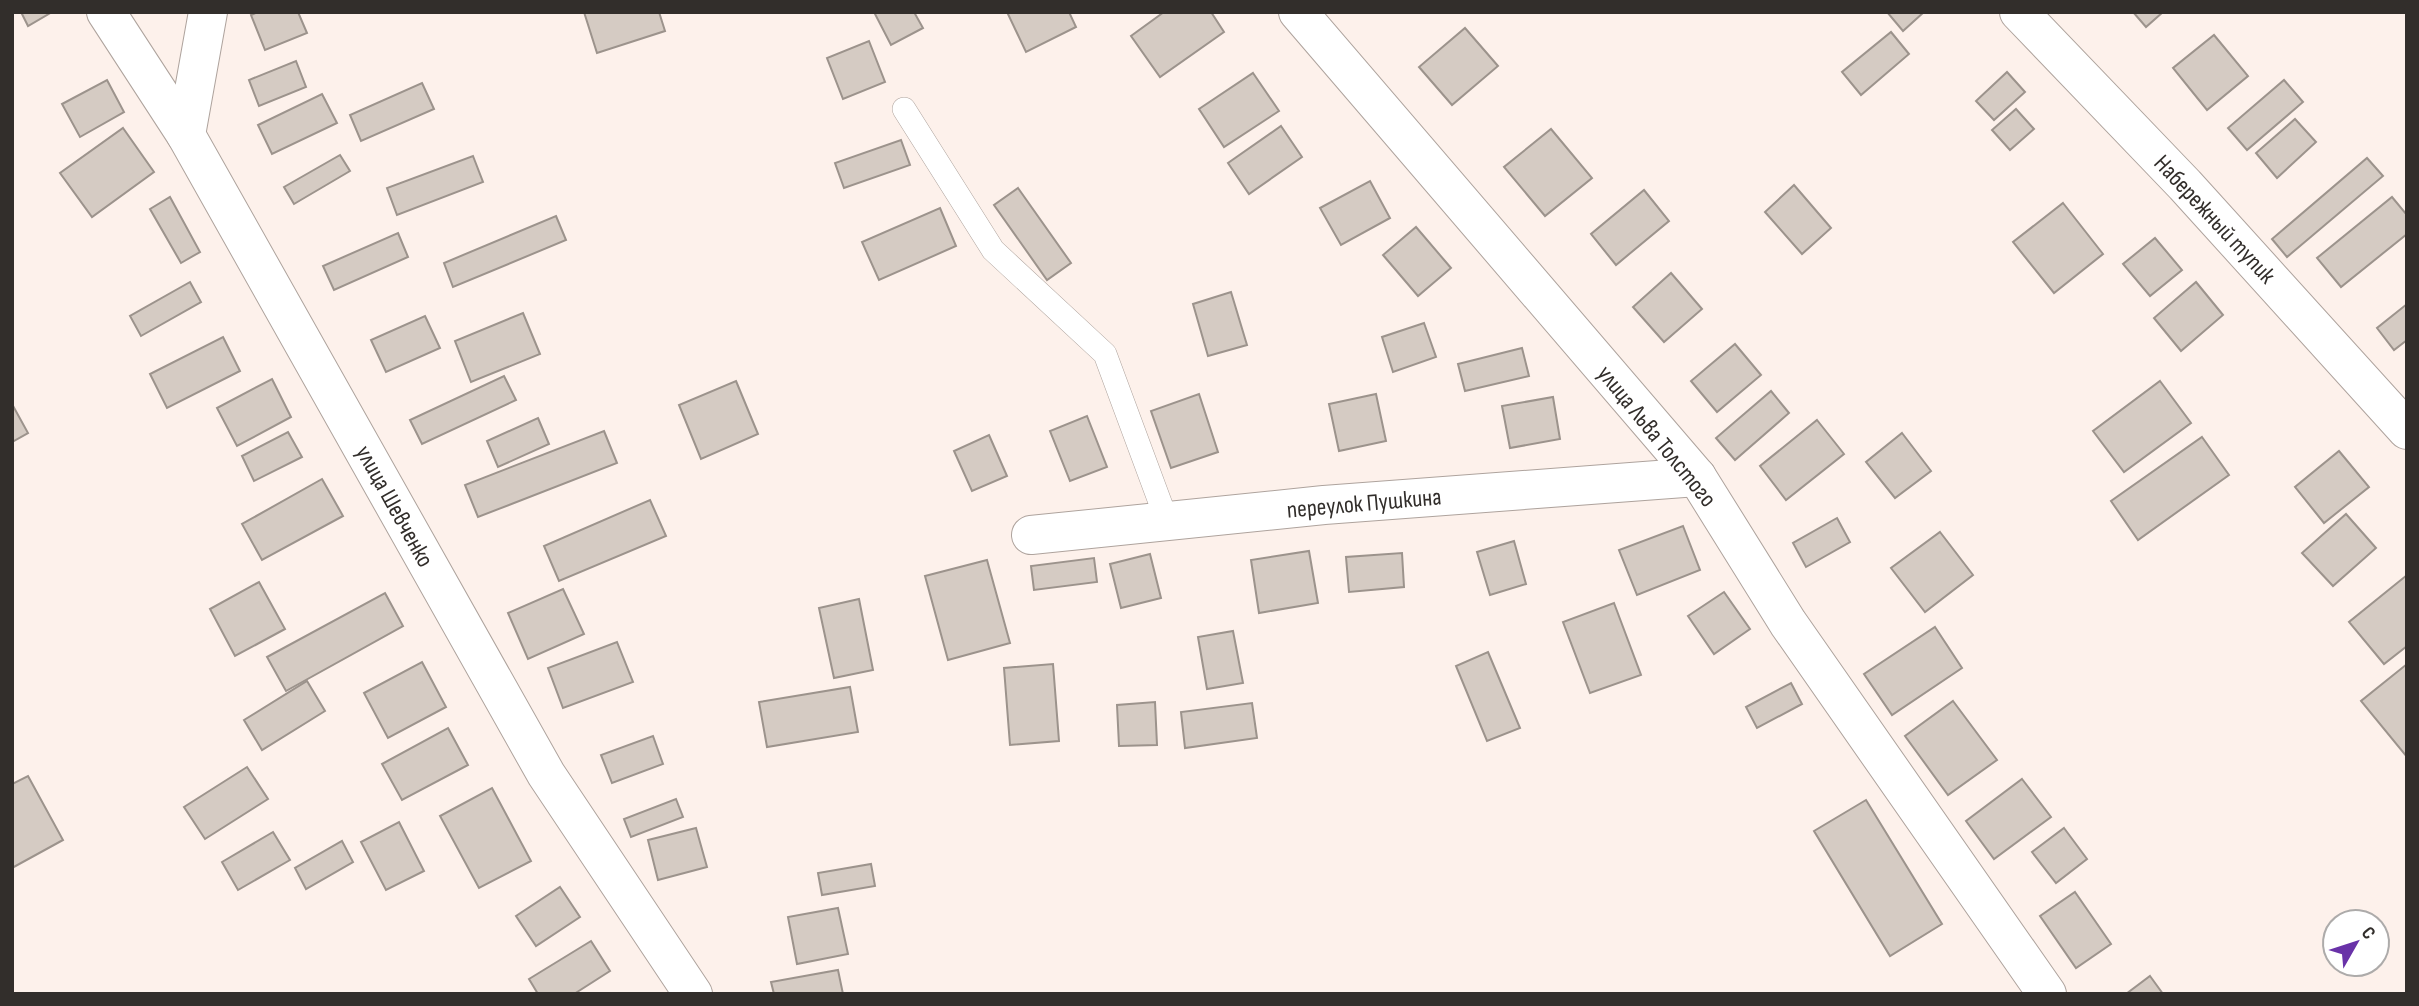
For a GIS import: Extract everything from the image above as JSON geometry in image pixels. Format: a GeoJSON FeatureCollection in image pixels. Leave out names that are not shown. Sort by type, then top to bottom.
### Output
{"type":"FeatureCollection","features":[{"type":"Feature","properties":{"kind":"street","name":"улица Шевченко"},"geometry":{"type":"LineString","coordinates":[[106,12],[186,135],[546,774],[693,994]]}},
{"type":"Feature","properties":{"kind":"street"},"geometry":{"type":"LineString","coordinates":[[186,135],[208,12]]}},
{"type":"Feature","properties":{"kind":"street","name":"улица Льва Толстого"},"geometry":{"type":"LineString","coordinates":[[1298,12],[1697,477],[1788,624],[2047,994]]}},
{"type":"Feature","properties":{"kind":"street","name":"Набережный тупик"},"geometry":{"type":"LineString","coordinates":[[2019,12],[2185,185],[2407,430]]}},
{"type":"Feature","properties":{"kind":"street","name":"переулок Пушкина"},"geometry":{"type":"LineString","coordinates":[[1031,535],[1324,505],[1697,477]]}},
{"type":"Feature","properties":{"kind":"lane"},"geometry":{"type":"LineString","coordinates":[[904,109],[993,250],[1105,354],[1167,521]]}},
{"type":"Feature","properties":{"kind":"building"},"geometry":{"type":"Polygon","coordinates":[[[21,12],[52,12],[28,26],[21,12]]]}},
{"type":"Feature","properties":{"kind":"building"},"geometry":{"type":"Polygon","coordinates":[[[258,12],[298,12],[307,33],[265,50],[251,15],[258,12]]]}},
{"type":"Feature","properties":{"kind":"building"},"geometry":{"type":"Polygon","coordinates":[[[584,12],[659,12],[665,31],[597,53],[584,12]]]}},
{"type":"Feature","properties":{"kind":"building"},"geometry":{"type":"Polygon","coordinates":[[[874,12],[914,12],[923,28],[891,45],[874,12]]]}},
{"type":"Feature","properties":{"kind":"building"},"geometry":{"type":"Polygon","coordinates":[[[1007,12],[1069,12],[1076,27],[1026,52],[1007,12]]]}},
{"type":"Feature","properties":{"kind":"building"},"geometry":{"type":"Polygon","coordinates":[[[1164,12],[1211,12],[1224,32],[1160,77],[1131,36],[1164,12]]]}},
{"type":"Feature","properties":{"kind":"building"},"geometry":{"type":"Polygon","coordinates":[[[1887,12],[1924,12],[1903,31],[1887,12]]]}},
{"type":"Feature","properties":{"kind":"building"},"geometry":{"type":"Polygon","coordinates":[[[2133,12],[2163,12],[2146,27],[2133,12]]]}},
{"type":"Feature","properties":{"kind":"building"},"geometry":{"type":"Polygon","coordinates":[[[1465,28],[1498,66],[1452,105],[1419,67],[1465,28]]]}},
{"type":"Feature","properties":{"kind":"building"},"geometry":{"type":"Polygon","coordinates":[[[1891,32],[1909,54],[1861,95],[1842,72],[1891,32]]]}},
{"type":"Feature","properties":{"kind":"building"},"geometry":{"type":"Polygon","coordinates":[[[2214,35],[2248,76],[2207,110],[2173,68],[2214,35]]]}},
{"type":"Feature","properties":{"kind":"building"},"geometry":{"type":"Polygon","coordinates":[[[869,41],[885,82],[843,99],[827,58],[869,41]]]}},
{"type":"Feature","properties":{"kind":"building"},"geometry":{"type":"Polygon","coordinates":[[[296,61],[306,87],[259,106],[249,80],[296,61]]]}},
{"type":"Feature","properties":{"kind":"building"},"geometry":{"type":"Polygon","coordinates":[[[2007,72],[2025,92],[1994,120],[1976,101],[2007,72]]]}},
{"type":"Feature","properties":{"kind":"building"},"geometry":{"type":"Polygon","coordinates":[[[1253,73],[1279,111],[1224,147],[1199,109],[1253,73]]]}},
{"type":"Feature","properties":{"kind":"building"},"geometry":{"type":"Polygon","coordinates":[[[107,80],[124,112],[80,137],[62,104],[107,80]]]}},
{"type":"Feature","properties":{"kind":"building"},"geometry":{"type":"Polygon","coordinates":[[[2284,80],[2303,102],[2247,150],[2228,128],[2284,80]]]}},
{"type":"Feature","properties":{"kind":"building"},"geometry":{"type":"Polygon","coordinates":[[[422,83],[434,109],[361,141],[350,115],[422,83]]]}},
{"type":"Feature","properties":{"kind":"building"},"geometry":{"type":"Polygon","coordinates":[[[322,94],[337,123],[272,154],[258,125],[322,94]]]}},
{"type":"Feature","properties":{"kind":"building"},"geometry":{"type":"Polygon","coordinates":[[[2016,109],[2034,129],[2010,150],[1992,130],[2016,109]]]}},
{"type":"Feature","properties":{"kind":"building"},"geometry":{"type":"Polygon","coordinates":[[[2295,119],[2316,142],[2277,178],[2256,153],[2295,119]]]}},
{"type":"Feature","properties":{"kind":"building"},"geometry":{"type":"Polygon","coordinates":[[[1281,126],[1302,157],[1249,194],[1228,163],[1281,126]]]}},
{"type":"Feature","properties":{"kind":"building"},"geometry":{"type":"Polygon","coordinates":[[[123,128],[154,172],[92,217],[60,173],[123,128]]]}},
{"type":"Feature","properties":{"kind":"building"},"geometry":{"type":"Polygon","coordinates":[[[1551,129],[1592,178],[1545,216],[1504,167],[1551,129]]]}},
{"type":"Feature","properties":{"kind":"building"},"geometry":{"type":"Polygon","coordinates":[[[901,140],[910,165],[844,188],[835,163],[901,140]]]}},
{"type":"Feature","properties":{"kind":"building"},"geometry":{"type":"Polygon","coordinates":[[[340,155],[350,171],[294,204],[284,187],[340,155]]]}},
{"type":"Feature","properties":{"kind":"building"},"geometry":{"type":"Polygon","coordinates":[[[473,156],[483,182],[397,215],[387,188],[473,156]]]}},
{"type":"Feature","properties":{"kind":"building"},"geometry":{"type":"Polygon","coordinates":[[[2367,158],[2383,176],[2287,257],[2272,239],[2367,158]]]}},
{"type":"Feature","properties":{"kind":"building"},"geometry":{"type":"Polygon","coordinates":[[[1370,181],[1390,218],[1341,245],[1320,208],[1370,181]]]}},
{"type":"Feature","properties":{"kind":"building"},"geometry":{"type":"Polygon","coordinates":[[[1794,185],[1831,228],[1802,254],[1765,212],[1794,185]]]}},
{"type":"Feature","properties":{"kind":"building"},"geometry":{"type":"Polygon","coordinates":[[[1018,188],[1071,263],[1047,280],[994,205],[1018,188]]]}},
{"type":"Feature","properties":{"kind":"building"},"geometry":{"type":"Polygon","coordinates":[[[1644,190],[1669,221],[1616,265],[1591,234],[1644,190]]]}},
{"type":"Feature","properties":{"kind":"building"},"geometry":{"type":"Polygon","coordinates":[[[170,197],[200,252],[181,263],[150,209],[170,197]]]}},
{"type":"Feature","properties":{"kind":"building"},"geometry":{"type":"Polygon","coordinates":[[[2392,197],[2407,215],[2407,234],[2341,287],[2317,258],[2392,197]]]}},
{"type":"Feature","properties":{"kind":"building"},"geometry":{"type":"Polygon","coordinates":[[[2063,203],[2103,254],[2054,293],[2013,242],[2063,203]]]}},
{"type":"Feature","properties":{"kind":"building"},"geometry":{"type":"Polygon","coordinates":[[[940,208],[956,246],[879,280],[862,242],[940,208]]]}},
{"type":"Feature","properties":{"kind":"building"},"geometry":{"type":"Polygon","coordinates":[[[556,216],[566,240],[453,287],[444,263],[556,216]]]}},
{"type":"Feature","properties":{"kind":"building"},"geometry":{"type":"Polygon","coordinates":[[[1416,227],[1451,268],[1418,296],[1383,255],[1416,227]]]}},
{"type":"Feature","properties":{"kind":"building"},"geometry":{"type":"Polygon","coordinates":[[[398,233],[408,257],[334,290],[323,266],[398,233]]]}},
{"type":"Feature","properties":{"kind":"building"},"geometry":{"type":"Polygon","coordinates":[[[2155,238],[2182,270],[2150,296],[2123,264],[2155,238]]]}},
{"type":"Feature","properties":{"kind":"building"},"geometry":{"type":"Polygon","coordinates":[[[1671,273],[1702,309],[1664,342],[1633,307],[1671,273]]]}},
{"type":"Feature","properties":{"kind":"building"},"geometry":{"type":"Polygon","coordinates":[[[190,282],[201,302],[141,336],[130,316],[190,282]]]}},
{"type":"Feature","properties":{"kind":"building"},"geometry":{"type":"Polygon","coordinates":[[[2196,282],[2223,315],[2181,351],[2154,318],[2196,282]]]}},
{"type":"Feature","properties":{"kind":"building"},"geometry":{"type":"Polygon","coordinates":[[[1231,292],[1247,345],[1208,356],[1193,304],[1231,292]]]}},
{"type":"Feature","properties":{"kind":"building"},"geometry":{"type":"Polygon","coordinates":[[[2407,304],[2407,340],[2394,350],[2377,328],[2407,304]]]}},
{"type":"Feature","properties":{"kind":"building"},"geometry":{"type":"Polygon","coordinates":[[[523,313],[540,354],[471,382],[455,341],[523,313]]]}},
{"type":"Feature","properties":{"kind":"building"},"geometry":{"type":"Polygon","coordinates":[[[425,316],[440,348],[386,372],[371,340],[425,316]]]}},
{"type":"Feature","properties":{"kind":"building"},"geometry":{"type":"Polygon","coordinates":[[[1424,323],[1436,357],[1393,372],[1382,337],[1424,323]]]}},
{"type":"Feature","properties":{"kind":"building"},"geometry":{"type":"Polygon","coordinates":[[[223,337],[240,371],[167,408],[150,374],[223,337]]]}},
{"type":"Feature","properties":{"kind":"building"},"geometry":{"type":"Polygon","coordinates":[[[1735,344],[1761,375],[1717,412],[1691,381],[1735,344]]]}},
{"type":"Feature","properties":{"kind":"building"},"geometry":{"type":"Polygon","coordinates":[[[1522,348],[1529,376],[1465,391],[1458,364],[1522,348]]]}},
{"type":"Feature","properties":{"kind":"building"},"geometry":{"type":"Polygon","coordinates":[[[504,376],[516,400],[422,444],[410,420],[504,376]]]}},
{"type":"Feature","properties":{"kind":"building"},"geometry":{"type":"Polygon","coordinates":[[[272,379],[291,417],[237,446],[217,408],[272,379]]]}},
{"type":"Feature","properties":{"kind":"building"},"geometry":{"type":"Polygon","coordinates":[[[736,381],[758,434],[701,459],[679,405],[736,381]]]}},
{"type":"Feature","properties":{"kind":"building"},"geometry":{"type":"Polygon","coordinates":[[[2160,381],[2191,423],[2124,472],[2093,431],[2160,381]]]}},
{"type":"Feature","properties":{"kind":"building"},"geometry":{"type":"Polygon","coordinates":[[[1771,391],[1789,413],[1735,460],[1716,438],[1771,391]]]}},
{"type":"Feature","properties":{"kind":"building"},"geometry":{"type":"Polygon","coordinates":[[[1199,394],[1218,452],[1171,468],[1151,411],[1199,394]]]}},
{"type":"Feature","properties":{"kind":"building"},"geometry":{"type":"Polygon","coordinates":[[[1376,394],[1386,441],[1339,451],[1329,404],[1376,394]]]}},
{"type":"Feature","properties":{"kind":"building"},"geometry":{"type":"Polygon","coordinates":[[[1553,397],[1560,439],[1510,448],[1502,406],[1553,397]]]}},
{"type":"Feature","properties":{"kind":"building"},"geometry":{"type":"Polygon","coordinates":[[[12,404],[28,433],[12,442],[12,404]]]}},
{"type":"Feature","properties":{"kind":"building"},"geometry":{"type":"Polygon","coordinates":[[[1087,416],[1107,467],[1070,481],[1050,431],[1087,416]]]}},
{"type":"Feature","properties":{"kind":"building"},"geometry":{"type":"Polygon","coordinates":[[[538,418],[549,444],[498,467],[487,441],[538,418]]]}},
{"type":"Feature","properties":{"kind":"building"},"geometry":{"type":"Polygon","coordinates":[[[1817,420],[1844,454],[1786,500],[1760,466],[1817,420]]]}},
{"type":"Feature","properties":{"kind":"building"},"geometry":{"type":"Polygon","coordinates":[[[604,431],[617,463],[478,517],[465,485],[604,431]]]}},
{"type":"Feature","properties":{"kind":"building"},"geometry":{"type":"Polygon","coordinates":[[[288,432],[302,457],[254,481],[242,456],[288,432]]]}},
{"type":"Feature","properties":{"kind":"building"},"geometry":{"type":"Polygon","coordinates":[[[1902,433],[1931,471],[1895,498],[1866,462],[1902,433]]]}},
{"type":"Feature","properties":{"kind":"building"},"geometry":{"type":"Polygon","coordinates":[[[989,435],[1007,476],[972,491],[954,451],[989,435]]]}},
{"type":"Feature","properties":{"kind":"building"},"geometry":{"type":"Polygon","coordinates":[[[2202,437],[2229,475],[2138,540],[2111,501],[2202,437]]]}},
{"type":"Feature","properties":{"kind":"building"},"geometry":{"type":"Polygon","coordinates":[[[2339,451],[2369,487],[2324,523],[2295,487],[2339,451]]]}},
{"type":"Feature","properties":{"kind":"building"},"geometry":{"type":"Polygon","coordinates":[[[322,479],[343,516],[262,560],[242,524],[322,479]]]}},
{"type":"Feature","properties":{"kind":"building"},"geometry":{"type":"Polygon","coordinates":[[[650,500],[666,536],[559,581],[544,546],[650,500]]]}},
{"type":"Feature","properties":{"kind":"building"},"geometry":{"type":"Polygon","coordinates":[[[2346,514],[2376,548],[2333,586],[2302,553],[2346,514]]]}},
{"type":"Feature","properties":{"kind":"building"},"geometry":{"type":"Polygon","coordinates":[[[1837,518],[1850,542],[1806,567],[1793,543],[1837,518]]]}},
{"type":"Feature","properties":{"kind":"building"},"geometry":{"type":"Polygon","coordinates":[[[1683,526],[1700,570],[1637,595],[1619,550],[1683,526]]]}},
{"type":"Feature","properties":{"kind":"building"},"geometry":{"type":"Polygon","coordinates":[[[1940,532],[1973,575],[1925,612],[1891,568],[1940,532]]]}},
{"type":"Feature","properties":{"kind":"building"},"geometry":{"type":"Polygon","coordinates":[[[1514,541],[1526,584],[1490,595],[1477,552],[1514,541]]]}},
{"type":"Feature","properties":{"kind":"building"},"geometry":{"type":"Polygon","coordinates":[[[1309,551],[1318,603],[1259,613],[1251,560],[1309,551]]]}},
{"type":"Feature","properties":{"kind":"building"},"geometry":{"type":"Polygon","coordinates":[[[1402,553],[1404,587],[1349,592],[1346,557],[1402,553]]]}},
{"type":"Feature","properties":{"kind":"building"},"geometry":{"type":"Polygon","coordinates":[[[1150,554],[1161,598],[1121,608],[1110,564],[1150,554]]]}},
{"type":"Feature","properties":{"kind":"building"},"geometry":{"type":"Polygon","coordinates":[[[1094,558],[1097,582],[1034,590],[1031,566],[1094,558]]]}},
{"type":"Feature","properties":{"kind":"building"},"geometry":{"type":"Polygon","coordinates":[[[987,560],[1010,643],[948,660],[925,576],[987,560]]]}},
{"type":"Feature","properties":{"kind":"building"},"geometry":{"type":"Polygon","coordinates":[[[2407,575],[2407,646],[2384,664],[2349,622],[2407,575]]]}},
{"type":"Feature","properties":{"kind":"building"},"geometry":{"type":"Polygon","coordinates":[[[259,582],[285,629],[235,656],[210,609],[259,582]]]}},
{"type":"Feature","properties":{"kind":"building"},"geometry":{"type":"Polygon","coordinates":[[[563,589],[584,634],[528,659],[508,613],[563,589]]]}},
{"type":"Feature","properties":{"kind":"building"},"geometry":{"type":"Polygon","coordinates":[[[1724,592],[1750,629],[1714,654],[1688,616],[1724,592]]]}},
{"type":"Feature","properties":{"kind":"building"},"geometry":{"type":"Polygon","coordinates":[[[385,593],[403,626],[286,691],[267,657],[385,593]]]}},
{"type":"Feature","properties":{"kind":"building"},"geometry":{"type":"Polygon","coordinates":[[[859,599],[873,670],[834,678],[819,608],[859,599]]]}},
{"type":"Feature","properties":{"kind":"building"},"geometry":{"type":"Polygon","coordinates":[[[1614,603],[1641,675],[1590,693],[1563,622],[1614,603]]]}},
{"type":"Feature","properties":{"kind":"building"},"geometry":{"type":"Polygon","coordinates":[[[1935,627],[1962,668],[1892,715],[1864,674],[1935,627]]]}},
{"type":"Feature","properties":{"kind":"building"},"geometry":{"type":"Polygon","coordinates":[[[1233,631],[1243,683],[1207,689],[1198,637],[1233,631]]]}},
{"type":"Feature","properties":{"kind":"building"},"geometry":{"type":"Polygon","coordinates":[[[617,642],[633,682],[563,708],[548,668],[617,642]]]}},
{"type":"Feature","properties":{"kind":"building"},"geometry":{"type":"Polygon","coordinates":[[[1488,652],[1520,728],[1487,741],[1456,666],[1488,652]]]}},
{"type":"Feature","properties":{"kind":"building"},"geometry":{"type":"Polygon","coordinates":[[[422,662],[446,707],[388,738],[364,693],[422,662]]]}},
{"type":"Feature","properties":{"kind":"building"},"geometry":{"type":"Polygon","coordinates":[[[1053,664],[1059,741],[1010,745],[1004,668],[1053,664]]]}},
{"type":"Feature","properties":{"kind":"building"},"geometry":{"type":"Polygon","coordinates":[[[2407,664],[2407,757],[2361,701],[2407,664]]]}},
{"type":"Feature","properties":{"kind":"building"},"geometry":{"type":"Polygon","coordinates":[[[307,681],[325,711],[262,750],[244,720],[307,681]]]}},
{"type":"Feature","properties":{"kind":"building"},"geometry":{"type":"Polygon","coordinates":[[[1791,683],[1802,704],[1757,728],[1746,707],[1791,683]]]}},
{"type":"Feature","properties":{"kind":"building"},"geometry":{"type":"Polygon","coordinates":[[[850,687],[858,732],[767,747],[759,702],[850,687]]]}},
{"type":"Feature","properties":{"kind":"building"},"geometry":{"type":"Polygon","coordinates":[[[1953,701],[1997,760],[1948,795],[1905,736],[1953,701]]]}},
{"type":"Feature","properties":{"kind":"building"},"geometry":{"type":"Polygon","coordinates":[[[1155,702],[1157,745],[1119,746],[1117,705],[1155,702]]]}},
{"type":"Feature","properties":{"kind":"building"},"geometry":{"type":"Polygon","coordinates":[[[1252,703],[1257,738],[1185,748],[1181,712],[1252,703]]]}},
{"type":"Feature","properties":{"kind":"building"},"geometry":{"type":"Polygon","coordinates":[[[448,728],[468,765],[402,800],[382,764],[448,728]]]}},
{"type":"Feature","properties":{"kind":"building"},"geometry":{"type":"Polygon","coordinates":[[[653,736],[663,764],[612,783],[601,755],[653,736]]]}},
{"type":"Feature","properties":{"kind":"building"},"geometry":{"type":"Polygon","coordinates":[[[247,767],[268,799],[205,839],[184,807],[247,767]]]}},
{"type":"Feature","properties":{"kind":"building"},"geometry":{"type":"Polygon","coordinates":[[[28,776],[63,840],[12,868],[12,784],[28,776]]]}},
{"type":"Feature","properties":{"kind":"building"},"geometry":{"type":"Polygon","coordinates":[[[2022,779],[2051,817],[1994,859],[1966,821],[2022,779]]]}},
{"type":"Feature","properties":{"kind":"building"},"geometry":{"type":"Polygon","coordinates":[[[492,788],[531,861],[479,888],[440,816],[492,788]]]}},
{"type":"Feature","properties":{"kind":"building"},"geometry":{"type":"Polygon","coordinates":[[[676,799],[683,817],[631,837],[624,819],[676,799]]]}},
{"type":"Feature","properties":{"kind":"building"},"geometry":{"type":"Polygon","coordinates":[[[1866,800],[1942,924],[1890,956],[1814,831],[1866,800]]]}},
{"type":"Feature","properties":{"kind":"building"},"geometry":{"type":"Polygon","coordinates":[[[399,822],[424,871],[386,890],[361,842],[399,822]]]}},
{"type":"Feature","properties":{"kind":"building"},"geometry":{"type":"Polygon","coordinates":[[[696,828],[707,867],[658,880],[648,840],[696,828]]]}},
{"type":"Feature","properties":{"kind":"building"},"geometry":{"type":"Polygon","coordinates":[[[2064,828],[2087,859],[2056,883],[2032,852],[2064,828]]]}},
{"type":"Feature","properties":{"kind":"building"},"geometry":{"type":"Polygon","coordinates":[[[273,832],[290,860],[238,890],[222,862],[273,832]]]}},
{"type":"Feature","properties":{"kind":"building"},"geometry":{"type":"Polygon","coordinates":[[[342,841],[353,862],[306,889],[295,868],[342,841]]]}},
{"type":"Feature","properties":{"kind":"building"},"geometry":{"type":"Polygon","coordinates":[[[871,864],[875,886],[822,895],[818,873],[871,864]]]}},
{"type":"Feature","properties":{"kind":"building"},"geometry":{"type":"Polygon","coordinates":[[[560,887],[580,917],[536,946],[516,916],[560,887]]]}},
{"type":"Feature","properties":{"kind":"building"},"geometry":{"type":"Polygon","coordinates":[[[2075,892],[2111,944],[2076,968],[2040,916],[2075,892]]]}},
{"type":"Feature","properties":{"kind":"building"},"geometry":{"type":"Polygon","coordinates":[[[838,908],[848,954],[797,964],[788,917],[838,908]]]}},
{"type":"Feature","properties":{"kind":"building"},"geometry":{"type":"Polygon","coordinates":[[[591,941],[610,971],[574,994],[538,994],[529,979],[591,941]]]}},
{"type":"Feature","properties":{"kind":"building"},"geometry":{"type":"Polygon","coordinates":[[[838,970],[843,994],[774,994],[771,982],[838,970]]]}},
{"type":"Feature","properties":{"kind":"building"},"geometry":{"type":"Polygon","coordinates":[[[2150,976],[2163,994],[2126,994],[2150,976]]]}}]}
